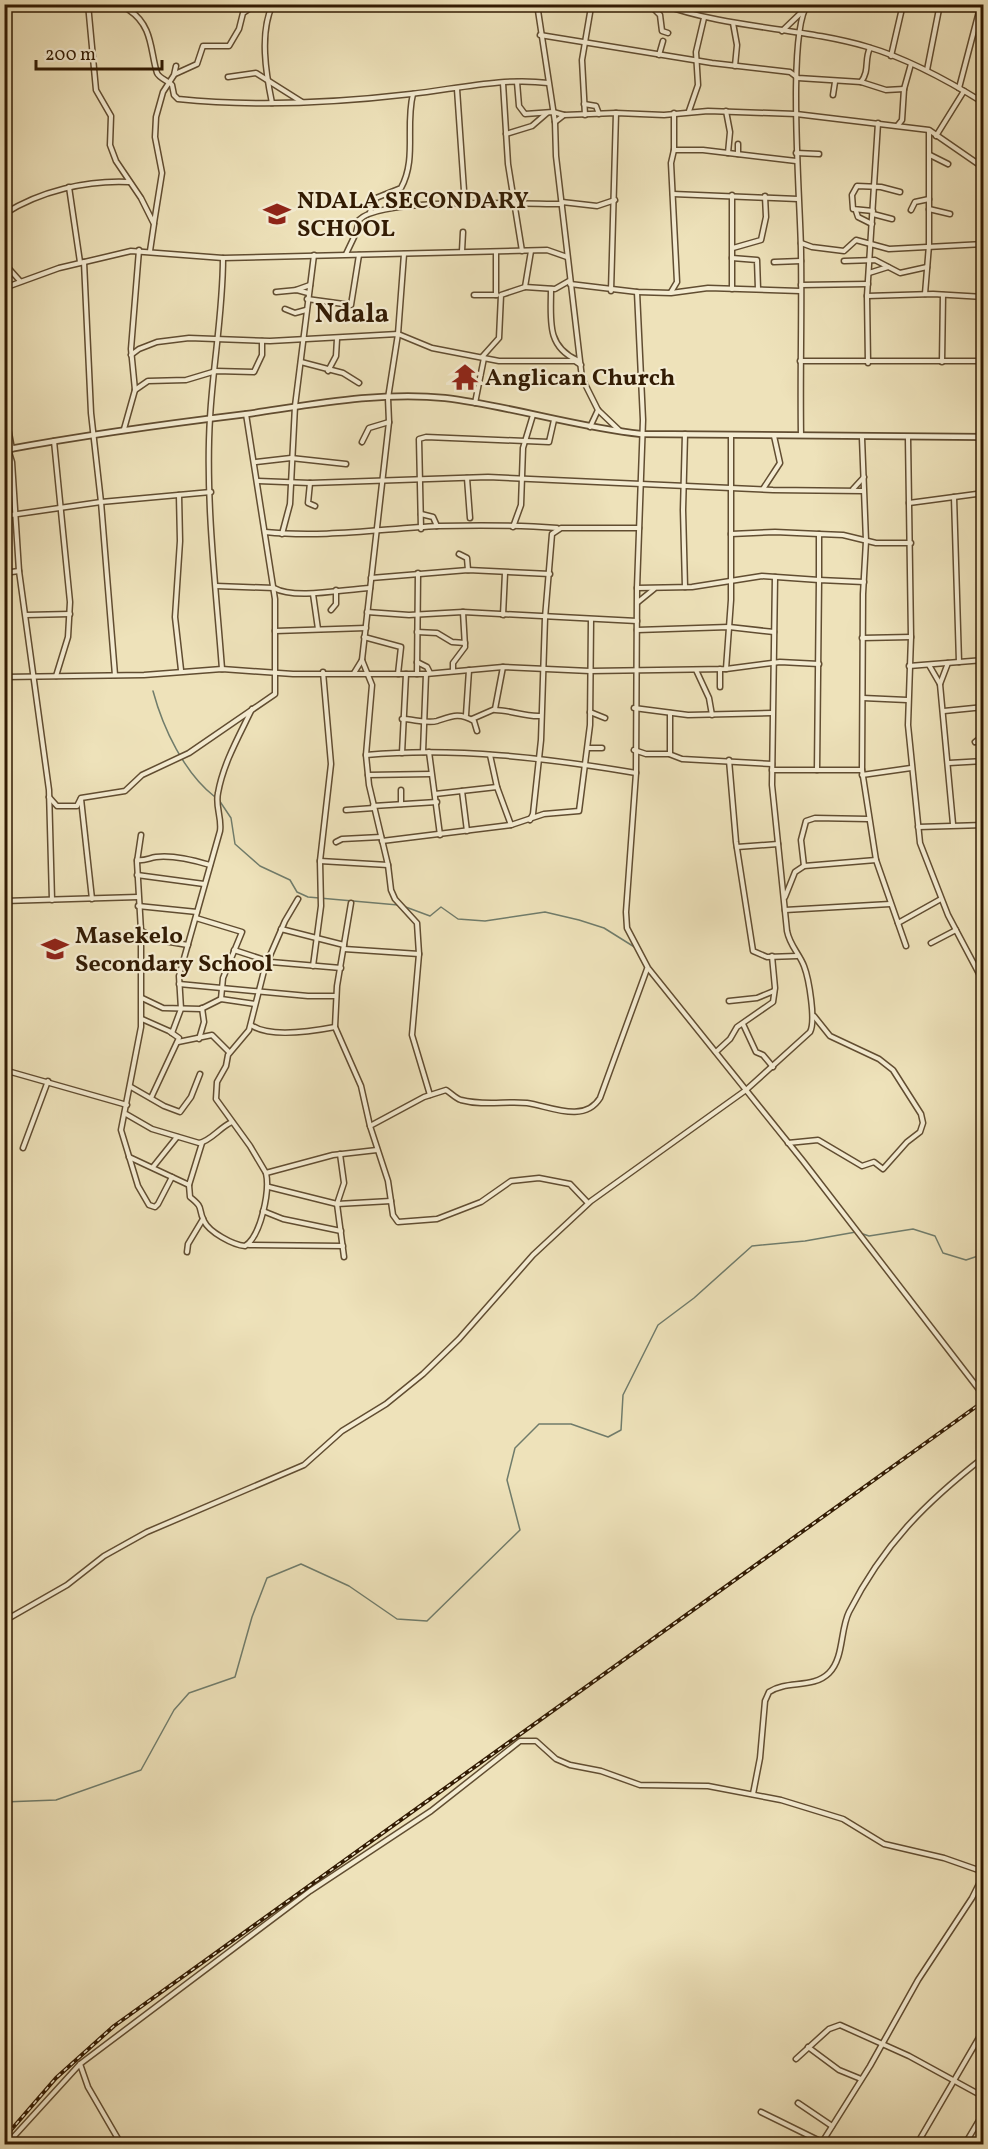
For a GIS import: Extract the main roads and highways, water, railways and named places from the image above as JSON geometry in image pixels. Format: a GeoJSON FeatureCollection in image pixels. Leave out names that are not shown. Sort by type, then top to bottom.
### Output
{"type":"FeatureCollection","features":[{"type":"Feature","properties":{"kind":"waterway"},"geometry":{"type":"LineString","coordinates":[[153,691],[169,734],[184,763],[215,797]]}},
{"type":"Feature","properties":{"kind":"waterway"},"geometry":{"type":"LineString","coordinates":[[219,800],[231,818],[235,844],[260,866],[290,880],[297,892],[308,897],[398,905]]}},
{"type":"Feature","properties":{"kind":"waterway"},"geometry":{"type":"LineString","coordinates":[[403,906],[430,916],[441,907],[458,919],[485,921],[545,912],[604,928],[636,948]]}},
{"type":"Feature","properties":{"kind":"waterway"},"geometry":{"type":"LineString","coordinates":[[860,1233],[869,1236],[913,1229],[935,1236],[943,1253],[966,1260],[984,1254]]}},
{"type":"Feature","properties":{"kind":"waterway"},"geometry":{"type":"LineString","coordinates":[[4,1802],[56,1800],[141,1770],[174,1710],[189,1693],[235,1677],[252,1617],[267,1578],[301,1564],[349,1586],[397,1619],[427,1621],[520,1530],[507,1480],[515,1448],[539,1424],[571,1424],[608,1437],[621,1430],[623,1395],[658,1325],[694,1298],[752,1246],[805,1241],[856,1232]]}},
{"type":"Feature","properties":{"kind":"railway"},"geometry":{"type":"LineString","coordinates":[[4,2138],[56,2078],[114,2026],[984,1401]]}},
{"type":"Feature","properties":{"kind":"place","name":"NDALA SECONDARY SCHOOL"},"geometry":{"type":"Point","coordinates":[277,214]}},
{"type":"Feature","properties":{"kind":"place","name":"Anglican Church"},"geometry":{"type":"Point","coordinates":[465,377]}},
{"type":"Feature","properties":{"kind":"place","name":"Masekelo Secondary School"},"geometry":{"type":"Point","coordinates":[55,949]}},
{"type":"Feature","properties":{"kind":"district","name":"Ndala"},"geometry":{"type":"Point","coordinates":[352,313]}}]}
